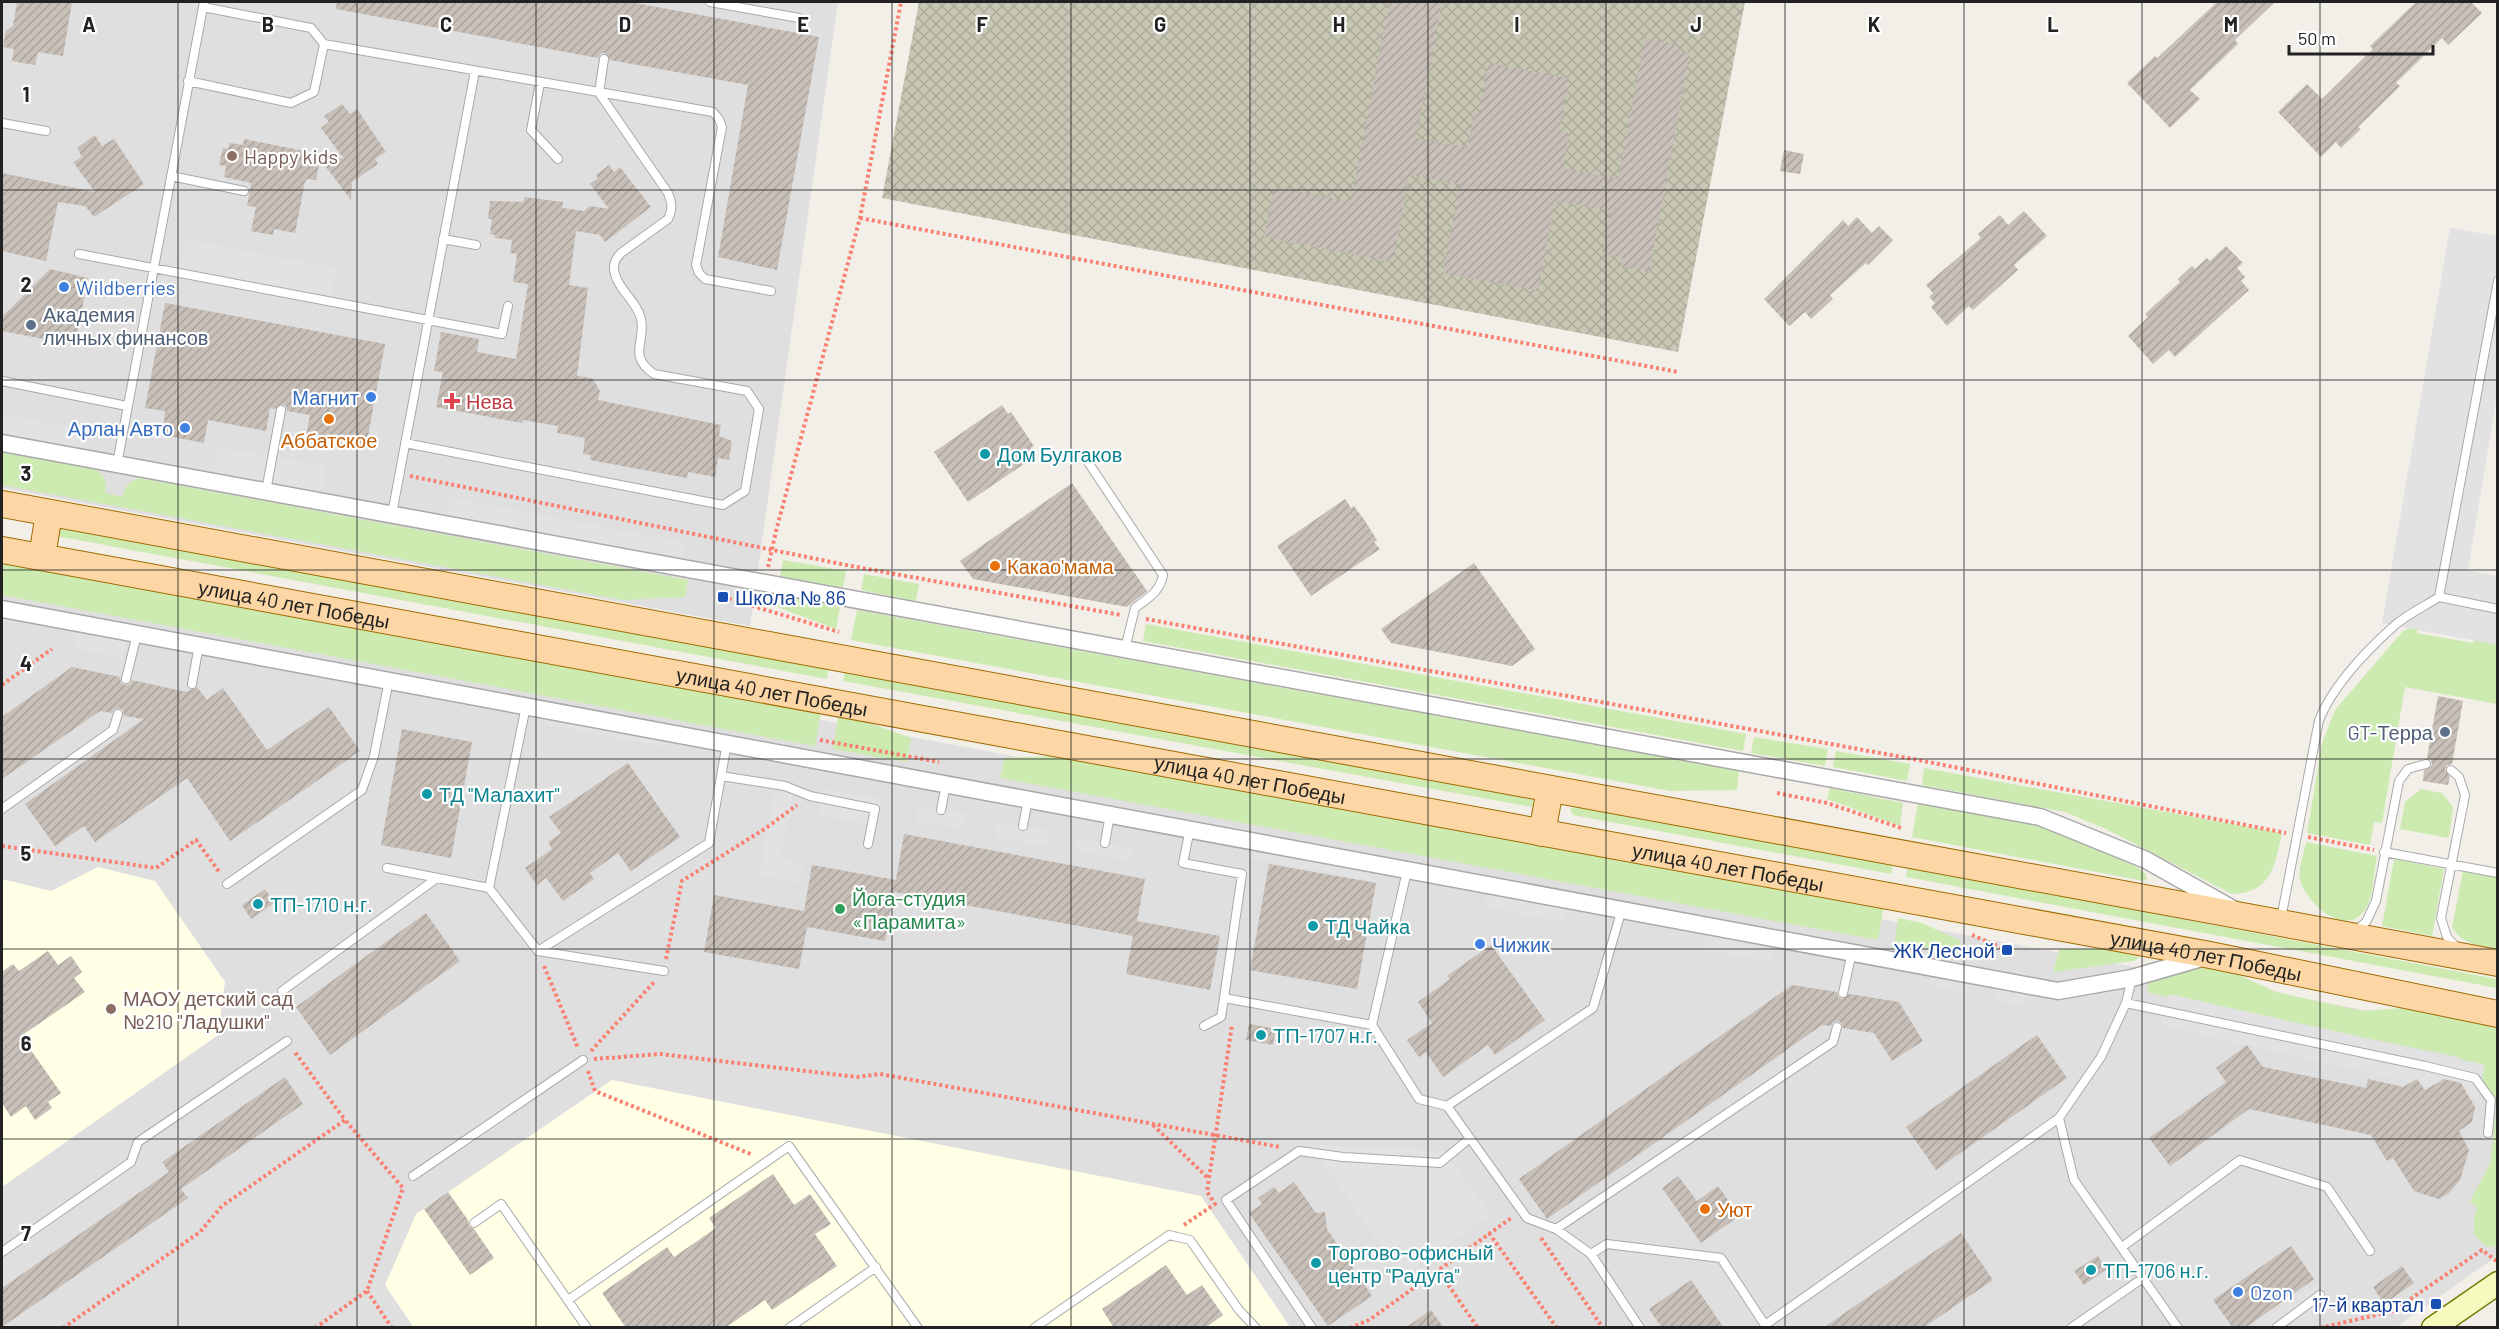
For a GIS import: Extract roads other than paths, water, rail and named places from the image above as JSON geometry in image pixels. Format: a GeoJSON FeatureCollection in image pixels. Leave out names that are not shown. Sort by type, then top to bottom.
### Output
{"type":"FeatureCollection","features":[{"type":"Feature","properties":{"kind":"main road"},"geometry":{"type":"LineString","coordinates":[[2,504],[2498,963]]}},
{"type":"Feature","properties":{"kind":"main road"},"geometry":{"type":"LineString","coordinates":[[42,557],[50,513]]}},
{"type":"Feature","properties":{"kind":"main road","name":"улица 40 лет Победы"},"geometry":{"type":"LineString","coordinates":[[2,550],[2211,955],[2498,1014]]}},
{"type":"Feature","properties":{"kind":"main road"},"geometry":{"type":"LineString","coordinates":[[1542,832],[1550,789]]}},
{"type":"Feature","properties":{"kind":"main road"},"geometry":{"type":"LineString","coordinates":[[2433,1328],[2498,1283]]}},
{"type":"Feature","properties":{"kind":"street"},"geometry":{"type":"LineString","coordinates":[[2,443],[2040,817],[2146,860],[2247,917]]}},
{"type":"Feature","properties":{"kind":"street"},"geometry":{"type":"LineString","coordinates":[[2,609],[2058,991],[2132,978],[2211,955]]}},
{"type":"Feature","properties":{"kind":"lane"},"geometry":{"type":"LineString","coordinates":[[710,2],[799,18]]}},
{"type":"Feature","properties":{"kind":"lane"},"geometry":{"type":"LineString","coordinates":[[117,464],[203,4],[311,28],[324,44],[713,112],[722,127],[696,265],[699,273],[705,279],[771,291]]}},
{"type":"Feature","properties":{"kind":"lane"},"geometry":{"type":"LineString","coordinates":[[188,81],[291,103],[314,92],[324,44]]}},
{"type":"Feature","properties":{"kind":"lane"},"geometry":{"type":"LineString","coordinates":[[405,443],[723,506],[745,491],[759,409],[747,391],[654,374],[646,369],[640,359],[638,350],[642,324],[640,315],[635,303],[617,279],[615,258],[668,219],[672,211],[672,203],[668,193],[599,93],[604,59]]}},
{"type":"Feature","properties":{"kind":"lane"},"geometry":{"type":"LineString","coordinates":[[392,514],[475,71]]}},
{"type":"Feature","properties":{"kind":"lane"},"geometry":{"type":"LineString","coordinates":[[540,83],[531,130],[558,159]]}},
{"type":"Feature","properties":{"kind":"lane"},"geometry":{"type":"LineString","coordinates":[[2,123],[45,130]]}},
{"type":"Feature","properties":{"kind":"lane"},"geometry":{"type":"LineString","coordinates":[[171,176],[244,191]]}},
{"type":"Feature","properties":{"kind":"lane"},"geometry":{"type":"LineString","coordinates":[[443,239],[476,245]]}},
{"type":"Feature","properties":{"kind":"lane"},"geometry":{"type":"LineString","coordinates":[[79,254],[153,270],[502,334],[508,306]]}},
{"type":"Feature","properties":{"kind":"lane"},"geometry":{"type":"LineString","coordinates":[[2439,597],[2498,281]]}},
{"type":"Feature","properties":{"kind":"lane"},"geometry":{"type":"LineString","coordinates":[[2,381],[128,406]]}},
{"type":"Feature","properties":{"kind":"lane"},"geometry":{"type":"LineString","coordinates":[[266,491],[281,410]]}},
{"type":"Feature","properties":{"kind":"lane"},"geometry":{"type":"LineString","coordinates":[[1086,459],[1163,574],[1161,584],[1155,593],[1135,608],[1131,616],[1125,649]]}},
{"type":"Feature","properties":{"kind":"lane"},"geometry":{"type":"LineString","coordinates":[[2280,923],[2319,720],[2327,701],[2396,624],[2439,597],[2498,609]]}},
{"type":"Feature","properties":{"kind":"lane"},"geometry":{"type":"LineString","coordinates":[[126,678],[136,634]]}},
{"type":"Feature","properties":{"kind":"lane"},"geometry":{"type":"LineString","coordinates":[[192,684],[199,645]]}},
{"type":"Feature","properties":{"kind":"lane"},"geometry":{"type":"LineString","coordinates":[[227,884],[362,790],[374,756],[389,680]]}},
{"type":"Feature","properties":{"kind":"lane"},"geometry":{"type":"LineString","coordinates":[[489,888],[526,706]]}},
{"type":"Feature","properties":{"kind":"lane"},"geometry":{"type":"LineString","coordinates":[[2,808],[113,730],[118,714]]}},
{"type":"Feature","properties":{"kind":"lane"},"geometry":{"type":"LineString","coordinates":[[538,951],[709,843],[727,743]]}},
{"type":"Feature","properties":{"kind":"lane"},"geometry":{"type":"LineString","coordinates":[[2349,936],[2366,922],[2376,901],[2399,781],[2408,769],[2426,764]]}},
{"type":"Feature","properties":{"kind":"lane"},"geometry":{"type":"LineString","coordinates":[[2451,770],[2459,777],[2465,795],[2441,918],[2447,937],[2466,957]]}},
{"type":"Feature","properties":{"kind":"lane"},"geometry":{"type":"LineString","coordinates":[[721,776],[785,786],[810,796],[876,808],[868,844]]}},
{"type":"Feature","properties":{"kind":"lane"},"geometry":{"type":"LineString","coordinates":[[941,810],[946,784]]}},
{"type":"Feature","properties":{"kind":"lane"},"geometry":{"type":"LineString","coordinates":[[1023,826],[1028,799]]}},
{"type":"Feature","properties":{"kind":"lane"},"geometry":{"type":"LineString","coordinates":[[1105,843],[1110,814]]}},
{"type":"Feature","properties":{"kind":"lane"},"geometry":{"type":"LineString","coordinates":[[1190,829],[1183,863],[1242,874],[1221,1017],[1204,1026]]}},
{"type":"Feature","properties":{"kind":"lane"},"geometry":{"type":"LineString","coordinates":[[2384,852],[2498,873]]}},
{"type":"Feature","properties":{"kind":"lane"},"geometry":{"type":"LineString","coordinates":[[387,868],[489,888],[538,951],[664,971]]}},
{"type":"Feature","properties":{"kind":"lane"},"geometry":{"type":"LineString","coordinates":[[1407,871],[1372,1025],[1419,1099],[1447,1106],[1524,1214],[1556,1229],[1591,1254],[1640,1328]]}},
{"type":"Feature","properties":{"kind":"lane"},"geometry":{"type":"LineString","coordinates":[[282,991],[437,878]]}},
{"type":"Feature","properties":{"kind":"lane"},"geometry":{"type":"LineString","coordinates":[[1447,1106],[1593,1008],[1622,909]]}},
{"type":"Feature","properties":{"kind":"lane"},"geometry":{"type":"LineString","coordinates":[[1844,993],[1852,952]]}},
{"type":"Feature","properties":{"kind":"lane"},"geometry":{"type":"LineString","coordinates":[[1591,1254],[1607,1244],[1721,1258],[1765,1324],[2059,1118],[2101,1057],[2126,1003],[2132,978]]}},
{"type":"Feature","properties":{"kind":"lane"},"geometry":{"type":"LineString","coordinates":[[1224,998],[1372,1025]]}},
{"type":"Feature","properties":{"kind":"lane"},"geometry":{"type":"LineString","coordinates":[[2126,1003],[2425,1065],[2475,1078],[2491,1100],[2488,1132]]}},
{"type":"Feature","properties":{"kind":"lane"},"geometry":{"type":"LineString","coordinates":[[1556,1229],[1833,1042],[1837,1027]]}},
{"type":"Feature","properties":{"kind":"lane"},"geometry":{"type":"LineString","coordinates":[[2,1252],[131,1162],[138,1142],[287,1041]]}},
{"type":"Feature","properties":{"kind":"lane"},"geometry":{"type":"LineString","coordinates":[[413,1176],[583,1060]]}},
{"type":"Feature","properties":{"kind":"lane"},"geometry":{"type":"LineString","coordinates":[[2059,1118],[2074,1180],[2178,1328]]}},
{"type":"Feature","properties":{"kind":"lane"},"geometry":{"type":"LineString","coordinates":[[1312,1328],[1226,1200],[1299,1151],[1342,1157],[1440,1163],[1470,1138]]}},
{"type":"Feature","properties":{"kind":"lane"},"geometry":{"type":"LineString","coordinates":[[568,1300],[789,1146],[918,1328]]}},
{"type":"Feature","properties":{"kind":"lane"},"geometry":{"type":"LineString","coordinates":[[2122,1247],[2240,1161],[2327,1187],[2370,1251]]}},
{"type":"Feature","properties":{"kind":"lane"},"geometry":{"type":"LineString","coordinates":[[474,1222],[501,1204],[587,1328]]}},
{"type":"Feature","properties":{"kind":"lane"},"geometry":{"type":"LineString","coordinates":[[1035,1328],[1169,1235],[1190,1240],[1239,1310],[1256,1328]]}},
{"type":"Feature","properties":{"kind":"lane"},"geometry":{"type":"LineString","coordinates":[[789,1328],[876,1267]]}},
{"type":"Feature","properties":{"kind":"lane"},"geometry":{"type":"LineString","coordinates":[[2071,1328],[2143,1278]]}},
{"type":"Feature","properties":{"kind":"lane"},"geometry":{"type":"LineString","coordinates":[[2276,1328],[2320,1295]]}},
{"type":"Feature","properties":{"kind":"place","name":"Happy kids"},"geometry":{"type":"Point","coordinates":[232,156]}},
{"type":"Feature","properties":{"kind":"place","name":"Wildberries"},"geometry":{"type":"Point","coordinates":[64,287]}},
{"type":"Feature","properties":{"kind":"place","name":"Академия личных финансов"},"geometry":{"type":"Point","coordinates":[31,325]}},
{"type":"Feature","properties":{"kind":"place","name":"Магнит"},"geometry":{"type":"Point","coordinates":[371,397]}},
{"type":"Feature","properties":{"kind":"place","name":"Нева"},"geometry":{"type":"Point","coordinates":[452,401]}},
{"type":"Feature","properties":{"kind":"place","name":"Аббатское"},"geometry":{"type":"Point","coordinates":[329,419]}},
{"type":"Feature","properties":{"kind":"place","name":"Арлан Авто"},"geometry":{"type":"Point","coordinates":[185,428]}},
{"type":"Feature","properties":{"kind":"place","name":"Дом Булгаков"},"geometry":{"type":"Point","coordinates":[985,454]}},
{"type":"Feature","properties":{"kind":"place","name":"Какао'мама"},"geometry":{"type":"Point","coordinates":[995,566]}},
{"type":"Feature","properties":{"kind":"place","name":"Школа № 86"},"geometry":{"type":"Point","coordinates":[723,597]}},
{"type":"Feature","properties":{"kind":"place","name":"GT-Терра"},"geometry":{"type":"Point","coordinates":[2445,732]}},
{"type":"Feature","properties":{"kind":"place","name":"ТД \"Малахит\""},"geometry":{"type":"Point","coordinates":[427,794]}},
{"type":"Feature","properties":{"kind":"place","name":"ТП-1710 н.г."},"geometry":{"type":"Point","coordinates":[258,904]}},
{"type":"Feature","properties":{"kind":"place","name":"Йога-студия «Парамита»"},"geometry":{"type":"Point","coordinates":[840,909]}},
{"type":"Feature","properties":{"kind":"place","name":"ТД Чайка"},"geometry":{"type":"Point","coordinates":[1313,926]}},
{"type":"Feature","properties":{"kind":"place","name":"Чижик"},"geometry":{"type":"Point","coordinates":[1480,944]}},
{"type":"Feature","properties":{"kind":"place","name":"ЖК Лесной"},"geometry":{"type":"Point","coordinates":[2007,950]}},
{"type":"Feature","properties":{"kind":"place","name":"МАОУ детский сад №210 \"Ладушки\""},"geometry":{"type":"Point","coordinates":[111,1009]}},
{"type":"Feature","properties":{"kind":"place","name":"ТП-1707 н.г."},"geometry":{"type":"Point","coordinates":[1261,1035]}},
{"type":"Feature","properties":{"kind":"place","name":"Уют"},"geometry":{"type":"Point","coordinates":[1705,1209]}},
{"type":"Feature","properties":{"kind":"place","name":"Торгово-офисный центр \"Радуга\""},"geometry":{"type":"Point","coordinates":[1316,1263]}},
{"type":"Feature","properties":{"kind":"place","name":"ТП-1706 н.г."},"geometry":{"type":"Point","coordinates":[2091,1270]}},
{"type":"Feature","properties":{"kind":"place","name":"Ozon"},"geometry":{"type":"Point","coordinates":[2238,1292]}},
{"type":"Feature","properties":{"kind":"place","name":"17-й квартал"},"geometry":{"type":"Point","coordinates":[2436,1304]}}]}
